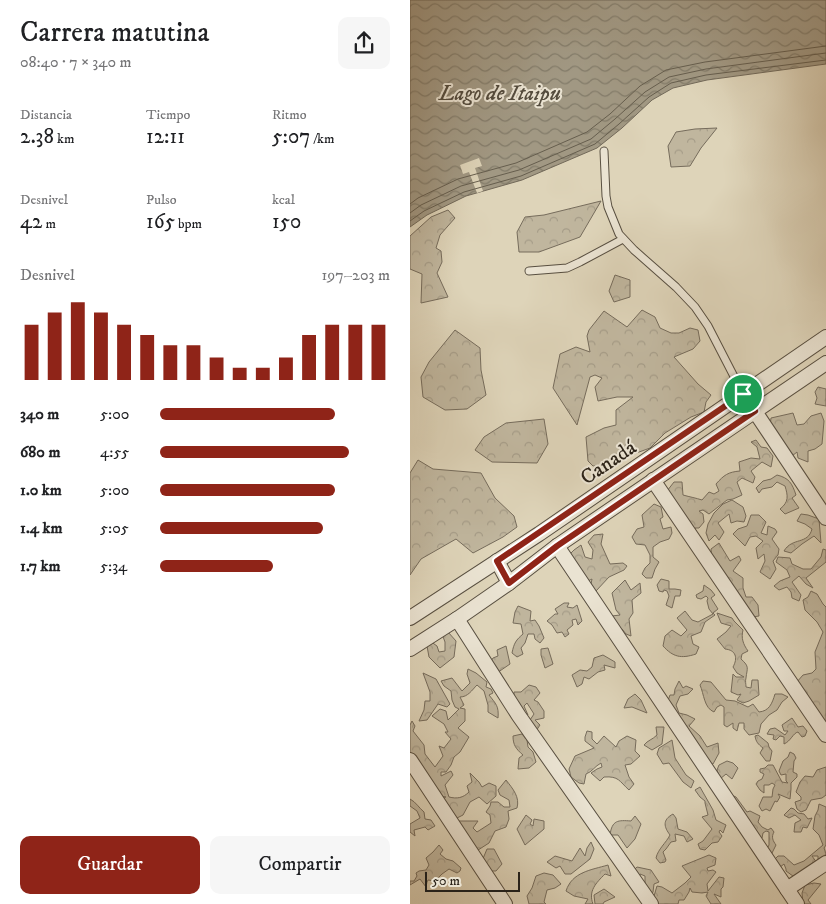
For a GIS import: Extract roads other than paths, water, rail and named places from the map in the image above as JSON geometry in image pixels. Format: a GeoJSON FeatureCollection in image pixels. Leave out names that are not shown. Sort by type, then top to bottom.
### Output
{"type":"FeatureCollection","features":[{"type":"Feature","properties":{"kind":"street","name":"Canadá"},"geometry":{"type":"LineString","coordinates":[[410,618],[826,337]]}},
{"type":"Feature","properties":{"kind":"street","name":"Canadá"},"geometry":{"type":"LineString","coordinates":[[410,649],[457,619],[509,583],[557,546],[826,363]]}},
{"type":"Feature","properties":{"kind":"street"},"geometry":{"type":"LineString","coordinates":[[743,394],[826,518]]}},
{"type":"Feature","properties":{"kind":"street"},"geometry":{"type":"LineString","coordinates":[[654,480],[826,734]]}},
{"type":"Feature","properties":{"kind":"street"},"geometry":{"type":"LineString","coordinates":[[557,546],[797,904]]}},
{"type":"Feature","properties":{"kind":"street"},"geometry":{"type":"LineString","coordinates":[[497,561],[509,583]]}},
{"type":"Feature","properties":{"kind":"street"},"geometry":{"type":"LineString","coordinates":[[457,619],[519,716],[651,904]]}},
{"type":"Feature","properties":{"kind":"street"},"geometry":{"type":"LineString","coordinates":[[410,760],[505,904]]}},
{"type":"Feature","properties":{"kind":"street"},"geometry":{"type":"LineString","coordinates":[[787,889],[826,863]]}},
{"type":"Feature","properties":{"kind":"lane"},"geometry":{"type":"LineString","coordinates":[[604,151],[608,208],[619,234],[695,307],[708,326],[743,394]]}},
{"type":"Feature","properties":{"kind":"lane"},"geometry":{"type":"LineString","coordinates":[[529,271],[567,268],[623,239]]}},
{"type":"Feature","properties":{"kind":"water","name":"Lago de Itaipu"},"geometry":{"type":"Polygon","coordinates":[[[410,0],[826,0],[826,64],[707,80],[673,88],[652,100],[597,148],[522,180],[466,196],[427,215],[410,227],[410,0]]]}}]}
